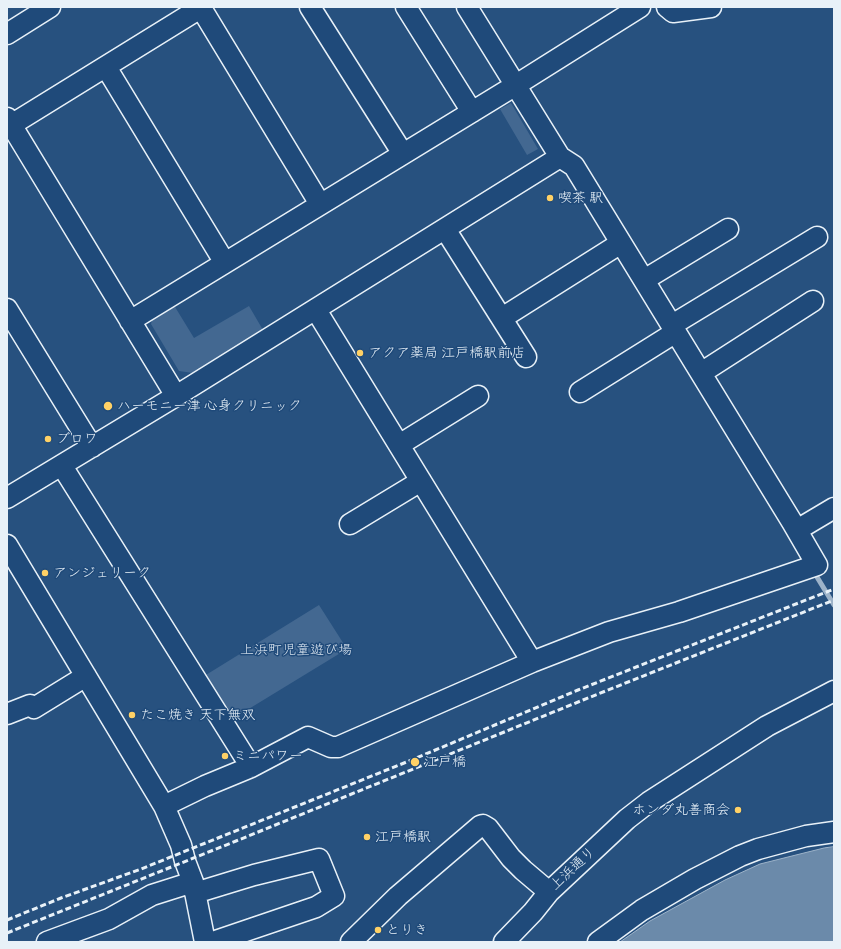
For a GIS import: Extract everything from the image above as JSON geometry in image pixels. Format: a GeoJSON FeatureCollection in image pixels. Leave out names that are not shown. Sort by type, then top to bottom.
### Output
{"type":"FeatureCollection","features":[{"type":"Feature","properties":{"kind":"street"},"geometry":{"type":"LineString","coordinates":[[7,34],[50,7]]}},
{"type":"Feature","properties":{"kind":"street"},"geometry":{"type":"LineString","coordinates":[[310,7],[402,154]]}},
{"type":"Feature","properties":{"kind":"street"},"geometry":{"type":"LineString","coordinates":[[406,7],[472,112]]}},
{"type":"Feature","properties":{"kind":"street"},"geometry":{"type":"LineString","coordinates":[[164,806],[205,786],[251,767],[308,737],[331,747],[338,747],[532,662],[609,632],[679,612],[817,565],[701,372],[574,166],[560,157],[467,7]]}},
{"type":"Feature","properties":{"kind":"street"},"geometry":{"type":"LineString","coordinates":[[130,321],[516,85],[640,7]]}},
{"type":"Feature","properties":{"kind":"street"},"geometry":{"type":"LineString","coordinates":[[667,7],[673,12],[711,7]]}},
{"type":"Feature","properties":{"kind":"street"},"geometry":{"type":"LineString","coordinates":[[176,396],[9,122],[106,67],[201,8],[320,204]]}},
{"type":"Feature","properties":{"kind":"street"},"geometry":{"type":"LineString","coordinates":[[106,67],[225,263]]}},
{"type":"Feature","properties":{"kind":"street"},"geometry":{"type":"LineString","coordinates":[[7,498],[62,466],[316,310],[560,157]]}},
{"type":"Feature","properties":{"kind":"street"},"geometry":{"type":"LineString","coordinates":[[446,229],[526,357]]}},
{"type":"Feature","properties":{"kind":"street"},"geometry":{"type":"LineString","coordinates":[[644,280],[728,229]]}},
{"type":"Feature","properties":{"kind":"street"},"geometry":{"type":"LineString","coordinates":[[580,392],[674,328],[817,237]]}},
{"type":"Feature","properties":{"kind":"street"},"geometry":{"type":"LineString","coordinates":[[502,318],[621,243]]}},
{"type":"Feature","properties":{"kind":"street"},"geometry":{"type":"LineString","coordinates":[[701,372],[813,301]]}},
{"type":"Feature","properties":{"kind":"street"},"geometry":{"type":"LineString","coordinates":[[7,309],[92,447]]}},
{"type":"Feature","properties":{"kind":"street"},"geometry":{"type":"LineString","coordinates":[[316,310],[532,662]]}},
{"type":"Feature","properties":{"kind":"street"},"geometry":{"type":"LineString","coordinates":[[399,445],[478,396]]}},
{"type":"Feature","properties":{"kind":"street"},"geometry":{"type":"LineString","coordinates":[[62,466],[251,767]]}},
{"type":"Feature","properties":{"kind":"street"},"geometry":{"type":"LineString","coordinates":[[350,524],[421,481]]}},
{"type":"Feature","properties":{"kind":"street"},"geometry":{"type":"LineString","coordinates":[[797,530],[834,508]]}},
{"type":"Feature","properties":{"kind":"street"},"geometry":{"type":"LineString","coordinates":[[7,545],[164,806],[181,845],[194,888],[205,942]]}},
{"type":"Feature","properties":{"kind":"street"},"geometry":{"type":"LineString","coordinates":[[7,714],[30,705],[34,708],[86,676]]}},
{"type":"Feature","properties":{"kind":"street","name":"上浜通り"},"geometry":{"type":"LineString","coordinates":[[504,942],[533,912],[549,892],[627,819],[649,802],[767,726],[834,691]]}},
{"type":"Feature","properties":{"kind":"street"},"geometry":{"type":"LineString","coordinates":[[351,942],[398,896],[483,825],[488,828],[523,870],[549,892]]}},
{"type":"Feature","properties":{"kind":"street"},"geometry":{"type":"LineString","coordinates":[[598,942],[642,910],[695,879],[740,856],[758,849],[806,836],[834,832]]}},
{"type":"Feature","properties":{"kind":"street"},"geometry":{"type":"LineString","coordinates":[[47,942],[109,919],[152,895],[194,888],[319,859],[334,896],[316,907],[213,942]]}},
{"type":"Feature","properties":{"kind":"green space"},"geometry":{"type":"Polygon","coordinates":[[[511,103],[538,149],[527,155],[500,109],[511,103]]]}},
{"type":"Feature","properties":{"kind":"green space"},"geometry":{"type":"Polygon","coordinates":[[[172,302],[194,338],[249,306],[263,330],[193,373],[179,371],[151,324],[154,313],[172,302]]]}},
{"type":"Feature","properties":{"kind":"green space","name":"上浜町児童遊び場"},"geometry":{"type":"Polygon","coordinates":[[[319,605],[347,649],[229,721],[201,678],[319,605]]]}},
{"type":"Feature","properties":{"kind":"shaded area"},"geometry":{"type":"Polygon","coordinates":[[[834,847],[834,942],[620,942],[650,921],[725,880],[760,864],[824,848],[834,847]]]}},
{"type":"Feature","properties":{"kind":"waterway"},"geometry":{"type":"LineString","coordinates":[[817,577],[834,605]]}},
{"type":"Feature","properties":{"kind":"railway"},"geometry":{"type":"LineString","coordinates":[[7,920],[61,898],[141,869],[414,759],[578,690],[834,589]]}},
{"type":"Feature","properties":{"kind":"railway"},"geometry":{"type":"LineString","coordinates":[[7,933],[834,600]]}},
{"type":"Feature","properties":{"kind":"place","name":"喫茶 駅"},"geometry":{"type":"Point","coordinates":[550,198]}},
{"type":"Feature","properties":{"kind":"place","name":"アクア薬局 江戸橋駅前店"},"geometry":{"type":"Point","coordinates":[360,353]}},
{"type":"Feature","properties":{"kind":"place","name":"ハーモニー津 心身クリニック"},"geometry":{"type":"Point","coordinates":[108,406]}},
{"type":"Feature","properties":{"kind":"place","name":"ブロワ"},"geometry":{"type":"Point","coordinates":[48,439]}},
{"type":"Feature","properties":{"kind":"place","name":"アンジェリーク"},"geometry":{"type":"Point","coordinates":[45,573]}},
{"type":"Feature","properties":{"kind":"place","name":"たこ焼き 天下無双"},"geometry":{"type":"Point","coordinates":[132,715]}},
{"type":"Feature","properties":{"kind":"place","name":"ミニパワー"},"geometry":{"type":"Point","coordinates":[225,756]}},
{"type":"Feature","properties":{"kind":"place","name":"江戸橋"},"geometry":{"type":"Point","coordinates":[415,762]}},
{"type":"Feature","properties":{"kind":"place","name":"ホンダ丸善商会"},"geometry":{"type":"Point","coordinates":[738,810]}},
{"type":"Feature","properties":{"kind":"place","name":"江戸橋駅"},"geometry":{"type":"Point","coordinates":[367,837]}},
{"type":"Feature","properties":{"kind":"place","name":"とりき"},"geometry":{"type":"Point","coordinates":[378,930]}}]}
